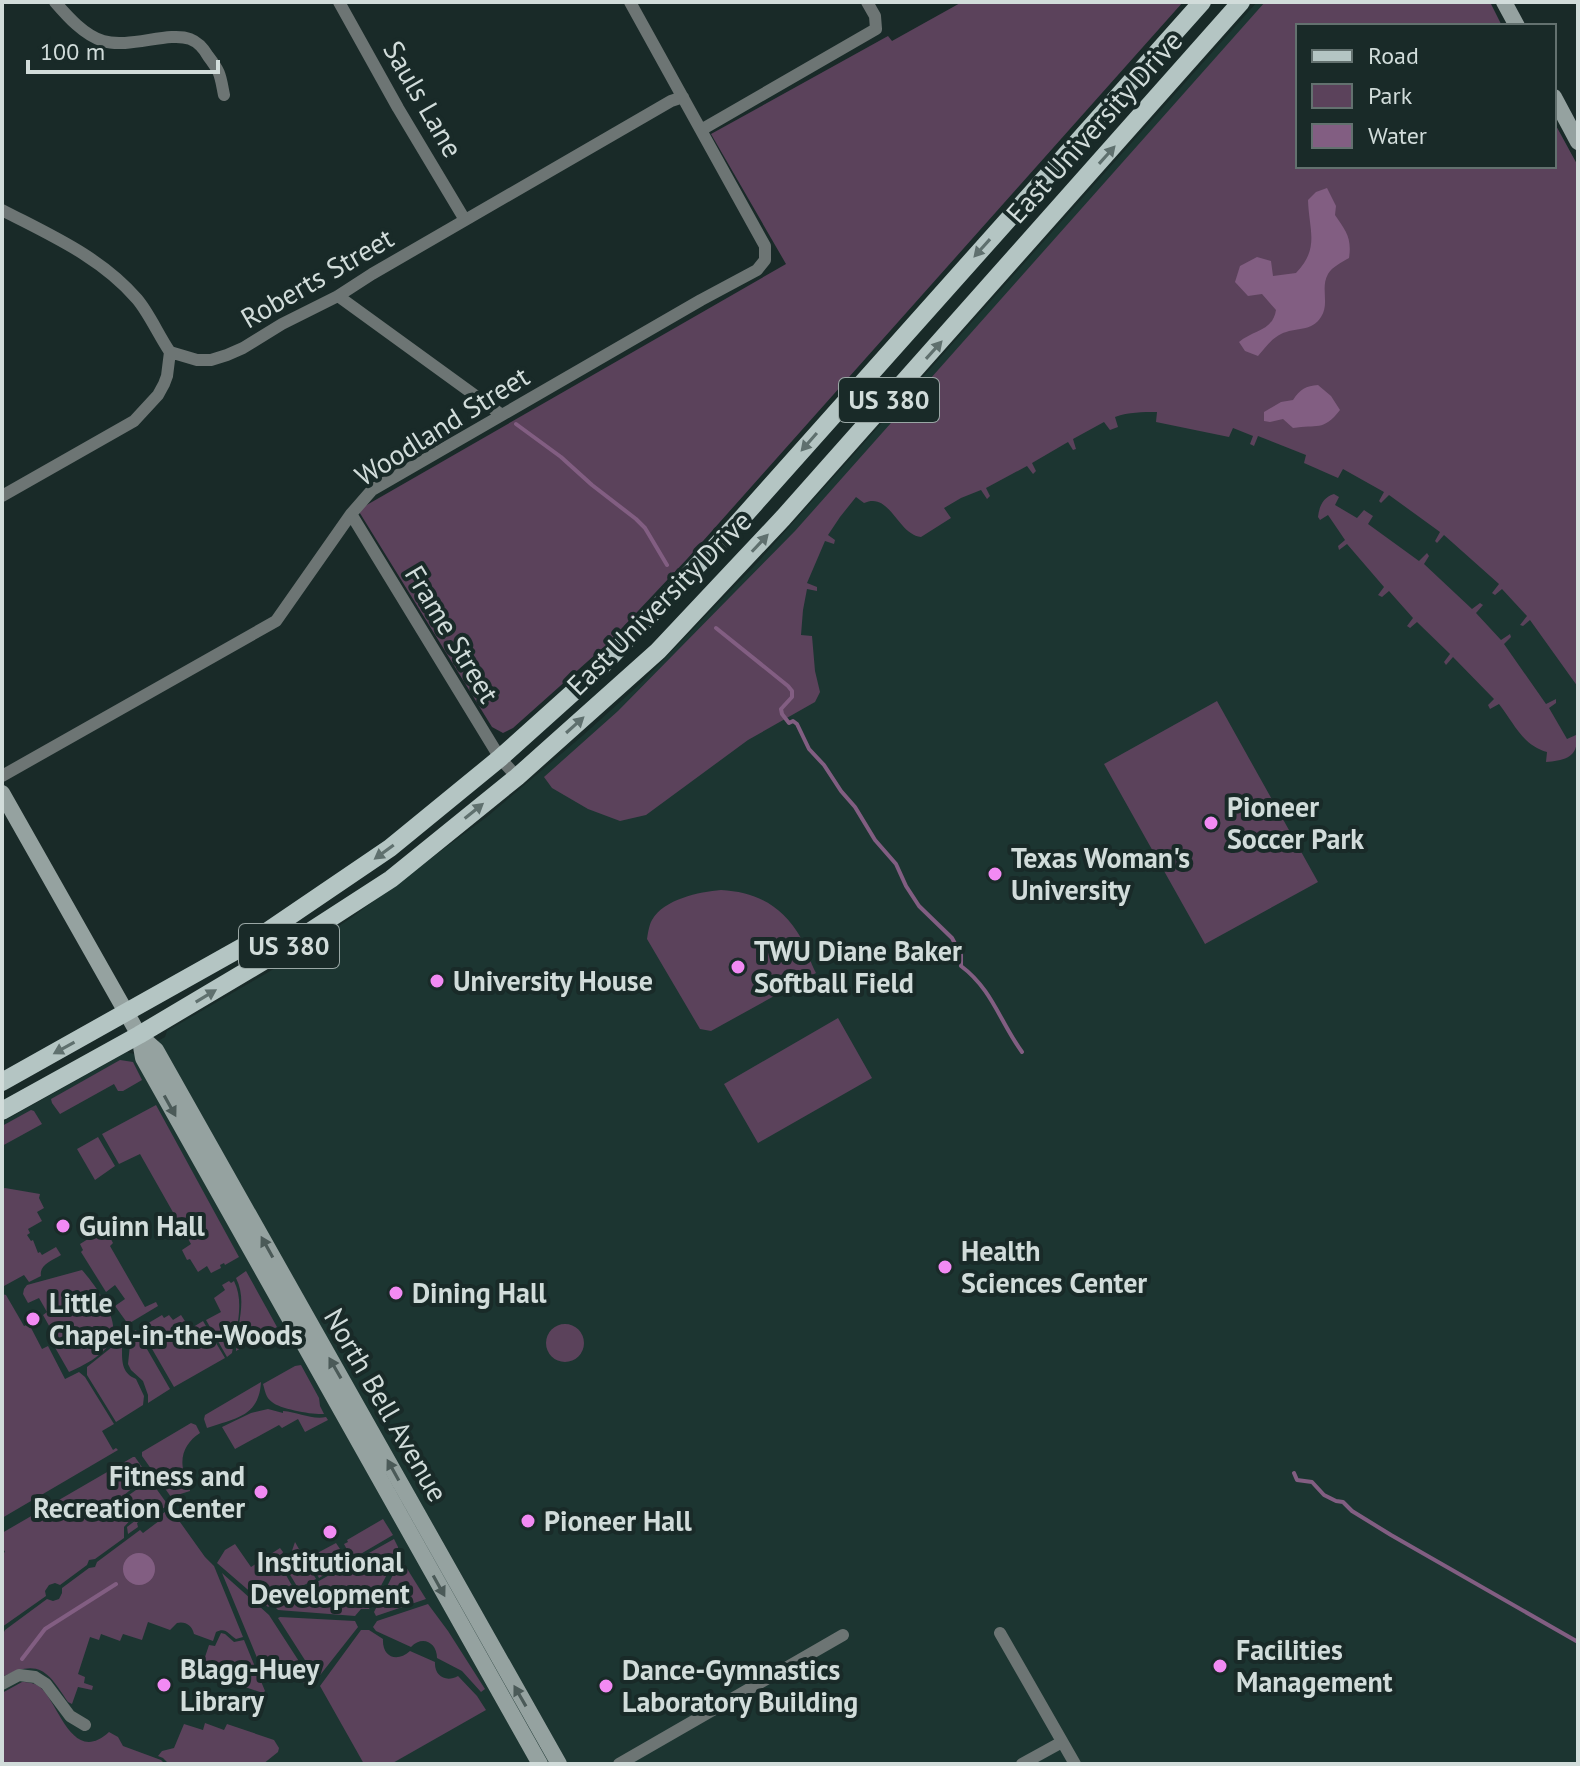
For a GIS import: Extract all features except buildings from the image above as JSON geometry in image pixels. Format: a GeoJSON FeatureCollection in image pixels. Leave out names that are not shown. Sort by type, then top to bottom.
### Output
{"type":"FeatureCollection","features":[{"type":"Feature","properties":{"kind":"main road","name":"East University Drive"},"geometry":{"type":"LineString","coordinates":[[2,1082],[253,941],[390,848],[500,758],[598,670],[734,527],[1202,2]]}},
{"type":"Feature","properties":{"kind":"main road","name":"East University Drive"},"geometry":{"type":"LineString","coordinates":[[2,1111],[272,956],[391,879],[517,777],[658,651],[783,518],[1241,2]]}},
{"type":"Feature","properties":{"kind":"main road"},"geometry":{"type":"LineString","coordinates":[[1504,2],[1516,24]]}},
{"type":"Feature","properties":{"kind":"main road"},"geometry":{"type":"LineString","coordinates":[[1556,101],[1578,142]]}},
{"type":"Feature","properties":{"kind":"main road","name":"North Bell Avenue"},"geometry":{"type":"LineString","coordinates":[[2,793],[139,1035],[156,1050],[559,1764]]}},
{"type":"Feature","properties":{"kind":"main road","name":"North Bell Avenue"},"geometry":{"type":"LineString","coordinates":[[139,1035],[143,1058],[540,1764]]}},
{"type":"Feature","properties":{"kind":"street"},"geometry":{"type":"LineString","coordinates":[[55,2],[90,36],[107,42],[130,43],[178,37],[191,39],[202,47],[220,71],[224,95]]}},
{"type":"Feature","properties":{"kind":"street","name":"Sauls Lane"},"geometry":{"type":"LineString","coordinates":[[339,2],[465,220]]}},
{"type":"Feature","properties":{"kind":"street"},"geometry":{"type":"LineString","coordinates":[[630,2],[701,130],[876,29],[875,16],[867,2]]}},
{"type":"Feature","properties":{"kind":"street","name":"Roberts Street"},"geometry":{"type":"LineString","coordinates":[[170,352],[197,360],[211,360],[243,348],[338,296],[671,101],[683,97]]}},
{"type":"Feature","properties":{"kind":"street","name":"Woodland Street"},"geometry":{"type":"LineString","coordinates":[[2,776],[276,621],[351,514],[372,490],[757,270],[765,260],[765,246],[701,130]]}},
{"type":"Feature","properties":{"kind":"street"},"geometry":{"type":"LineString","coordinates":[[2,210],[102,265],[138,300],[170,352],[164,384],[134,421],[2,496]]}},
{"type":"Feature","properties":{"kind":"street"},"geometry":{"type":"LineString","coordinates":[[338,296],[502,415]]}},
{"type":"Feature","properties":{"kind":"street","name":"Frame Street"},"geometry":{"type":"LineString","coordinates":[[351,514],[500,758],[517,777]]}},
{"type":"Feature","properties":{"kind":"street"},"geometry":{"type":"LineString","coordinates":[[1000,1633],[1075,1764]]}},
{"type":"Feature","properties":{"kind":"street"},"geometry":{"type":"LineString","coordinates":[[619,1764],[843,1635]]}},
{"type":"Feature","properties":{"kind":"street"},"geometry":{"type":"LineString","coordinates":[[2,1684],[19,1675],[35,1677],[46,1684],[70,1716],[85,1725]]}},
{"type":"Feature","properties":{"kind":"street"},"geometry":{"type":"LineString","coordinates":[[1022,1764],[1062,1742]]}},
{"type":"Feature","properties":{"kind":"shaded area","name":"Texas Woman's University"},"geometry":{"type":"Polygon","coordinates":[[[1257,2],[1490,2],[1501,24],[1296,24],[1296,168],[1556,168],[1556,126],[1578,166],[1578,1764],[2,1764],[2,1122],[127,1052],[134,1054],[165,1037],[167,1031],[272,970],[351,918],[488,816],[581,737],[640,684],[758,562],[1257,2]]]}},
{"type":"Feature","properties":{"kind":"green space"},"geometry":{"type":"Polygon","coordinates":[[[962,2],[1183,2],[687,559],[606,645],[513,728],[503,733],[492,727],[358,510],[786,264],[711,134],[888,36],[892,41],[962,2]]]}},
{"type":"Feature","properties":{"kind":"green space"},"geometry":{"type":"Polygon","coordinates":[[[1265,2],[1490,2],[1501,24],[1296,24],[1296,168],[1556,168],[1556,126],[1578,166],[1578,687],[1530,620],[1520,625],[1527,616],[1502,589],[1495,595],[1492,593],[1499,584],[1444,535],[1437,543],[1435,541],[1440,532],[1389,495],[1381,503],[1379,501],[1384,492],[1343,469],[1338,478],[1304,463],[1306,455],[1258,436],[1254,446],[1250,444],[1253,436],[1233,428],[1229,437],[1156,422],[1157,412],[1125,414],[1115,417],[1118,427],[1110,430],[1104,422],[1073,439],[1076,449],[1073,450],[1068,442],[1032,463],[1036,471],[1033,474],[1027,466],[986,488],[990,496],[987,499],[981,490],[944,508],[951,518],[921,537],[906,529],[880,503],[864,503],[856,497],[828,535],[835,540],[834,544],[825,541],[807,583],[817,587],[817,591],[807,589],[801,635],[812,636],[820,692],[815,702],[748,740],[646,815],[620,821],[588,809],[552,788],[544,777],[618,711],[795,531],[1265,2]]]}},
{"type":"Feature","properties":{"kind":"green space"},"geometry":{"type":"Polygon","coordinates":[[[1334,494],[1339,497],[1335,505],[1357,518],[1364,510],[1373,516],[1368,524],[1419,561],[1427,553],[1429,556],[1424,564],[1472,609],[1480,603],[1483,605],[1476,613],[1501,640],[1510,634],[1511,637],[1504,644],[1546,704],[1556,699],[1556,703],[1549,708],[1567,739],[1576,735],[1573,753],[1546,762],[1547,752],[1525,739],[1499,704],[1490,709],[1488,705],[1494,699],[1453,657],[1446,665],[1444,662],[1450,654],[1417,622],[1410,628],[1407,626],[1413,618],[1389,591],[1382,597],[1378,595],[1384,587],[1347,544],[1339,550],[1338,546],[1345,540],[1328,515],[1320,520],[1318,517],[1322,503],[1334,494]]]}},
{"type":"Feature","properties":{"kind":"green space","name":"Pioneer Soccer Park"},"geometry":{"type":"Polygon","coordinates":[[[1217,701],[1318,882],[1205,944],[1104,764],[1217,701]]]}},
{"type":"Feature","properties":{"kind":"green space","name":"TWU Diane Baker Softball Field"},"geometry":{"type":"Polygon","coordinates":[[[721,890],[746,894],[777,909],[801,938],[816,973],[711,1031],[700,1029],[647,939],[652,920],[665,907],[693,895],[721,890]]]}},
{"type":"Feature","properties":{"kind":"green space"},"geometry":{"type":"Polygon","coordinates":[[[838,1018],[872,1078],[758,1143],[724,1084],[838,1018]]]}},
{"type":"Feature","properties":{"kind":"green space"},"geometry":{"type":"Polygon","coordinates":[[[120,1060],[133,1062],[142,1080],[123,1091],[118,1091],[114,1084],[60,1114],[51,1099],[120,1060]]]}},
{"type":"Feature","properties":{"kind":"green space"},"geometry":{"type":"Polygon","coordinates":[[[156,1105],[239,1257],[220,1265],[221,1268],[211,1273],[207,1266],[198,1272],[190,1259],[187,1260],[182,1250],[191,1244],[140,1154],[119,1164],[102,1134],[156,1105]]]}},
{"type":"Feature","properties":{"kind":"green space"},"geometry":{"type":"Polygon","coordinates":[[[31,1110],[42,1124],[2,1146],[2,1126],[31,1110]]]}},
{"type":"Feature","properties":{"kind":"green space"},"geometry":{"type":"Polygon","coordinates":[[[98,1137],[115,1166],[95,1180],[77,1149],[98,1137]]]}},
{"type":"Feature","properties":{"kind":"green space"},"geometry":{"type":"Polygon","coordinates":[[[2,1189],[40,1194],[44,1208],[37,1212],[42,1221],[28,1229],[30,1233],[27,1235],[33,1240],[38,1253],[42,1255],[56,1247],[61,1255],[44,1266],[41,1276],[29,1282],[24,1275],[2,1286],[2,1189]]]}},
{"type":"Feature","properties":{"kind":"green space"},"geometry":{"type":"Polygon","coordinates":[[[99,1217],[113,1243],[110,1246],[145,1307],[156,1302],[158,1306],[128,1324],[115,1306],[125,1299],[115,1285],[106,1292],[81,1252],[80,1244],[88,1239],[84,1232],[98,1224],[96,1220],[99,1217]]]}},
{"type":"Feature","properties":{"kind":"green space"},"geometry":{"type":"Polygon","coordinates":[[[82,1270],[111,1315],[113,1334],[102,1352],[69,1372],[53,1344],[57,1340],[43,1315],[47,1312],[39,1298],[28,1303],[23,1294],[27,1285],[82,1270]]]}},
{"type":"Feature","properties":{"kind":"green space"},"geometry":{"type":"Polygon","coordinates":[[[246,1271],[277,1327],[236,1351],[241,1296],[236,1278],[246,1271]]]}},
{"type":"Feature","properties":{"kind":"green space"},"geometry":{"type":"Polygon","coordinates":[[[234,1281],[239,1307],[232,1353],[227,1357],[206,1320],[221,1312],[214,1298],[225,1290],[222,1285],[234,1281]]]}},
{"type":"Feature","properties":{"kind":"green space"},"geometry":{"type":"Polygon","coordinates":[[[2,1294],[6,1295],[24,1326],[29,1324],[42,1349],[48,1346],[65,1379],[79,1372],[85,1377],[114,1424],[102,1431],[113,1450],[118,1450],[2,1518],[2,1294]]]}},
{"type":"Feature","properties":{"kind":"green space"},"geometry":{"type":"Polygon","coordinates":[[[162,1315],[164,1318],[169,1315],[173,1320],[181,1315],[190,1329],[203,1321],[225,1358],[174,1387],[140,1328],[162,1315]]]}},
{"type":"Feature","properties":{"kind":"green space"},"geometry":{"type":"Polygon","coordinates":[[[565,1324],[579,1329],[584,1343],[579,1357],[565,1362],[551,1357],[546,1343],[551,1329],[565,1324]]]}},
{"type":"Feature","properties":{"kind":"green space"},"geometry":{"type":"Polygon","coordinates":[[[136,1330],[170,1389],[148,1403],[143,1381],[128,1364],[131,1335],[136,1330]]]}},
{"type":"Feature","properties":{"kind":"green space"},"geometry":{"type":"Polygon","coordinates":[[[112,1347],[122,1347],[125,1370],[136,1379],[144,1396],[143,1405],[116,1422],[87,1375],[87,1367],[112,1347]]]}},
{"type":"Feature","properties":{"kind":"green space"},"geometry":{"type":"Polygon","coordinates":[[[301,1365],[324,1414],[282,1407],[267,1396],[263,1384],[301,1365]]]}},
{"type":"Feature","properties":{"kind":"green space"},"geometry":{"type":"Polygon","coordinates":[[[261,1382],[256,1403],[250,1409],[236,1418],[207,1428],[205,1415],[261,1382]]]}},
{"type":"Feature","properties":{"kind":"green space"},"geometry":{"type":"Polygon","coordinates":[[[268,1409],[326,1417],[328,1420],[305,1432],[298,1419],[282,1428],[279,1425],[235,1449],[222,1427],[251,1413],[268,1409]]]}},
{"type":"Feature","properties":{"kind":"green space"},"geometry":{"type":"Polygon","coordinates":[[[191,1423],[200,1433],[187,1445],[183,1455],[190,1491],[171,1497],[142,1452],[191,1423]]]}},
{"type":"Feature","properties":{"kind":"green space"},"geometry":{"type":"Polygon","coordinates":[[[133,1457],[148,1476],[124,1495],[135,1511],[124,1527],[124,1538],[89,1560],[87,1565],[60,1585],[49,1585],[46,1596],[2,1627],[2,1554],[5,1552],[2,1533],[133,1457]]]}},
{"type":"Feature","properties":{"kind":"green space"},"geometry":{"type":"Polygon","coordinates":[[[150,1480],[168,1505],[155,1514],[152,1512],[128,1534],[127,1527],[139,1515],[129,1495],[150,1480]]]}},
{"type":"Feature","properties":{"kind":"green space"},"geometry":{"type":"Polygon","coordinates":[[[170,1508],[214,1566],[243,1637],[236,1639],[222,1630],[216,1632],[213,1641],[194,1634],[185,1623],[177,1623],[170,1630],[148,1622],[142,1640],[123,1634],[120,1641],[101,1634],[99,1640],[90,1637],[78,1674],[85,1677],[84,1683],[93,1686],[92,1690],[78,1687],[72,1704],[48,1675],[34,1668],[2,1677],[2,1636],[5,1630],[47,1599],[59,1599],[62,1588],[95,1567],[97,1562],[140,1530],[143,1533],[170,1508]]]}},
{"type":"Feature","properties":{"kind":"green space"},"geometry":{"type":"Polygon","coordinates":[[[383,1519],[393,1535],[352,1559],[344,1544],[347,1540],[383,1519]]]}},
{"type":"Feature","properties":{"kind":"green space"},"geometry":{"type":"Polygon","coordinates":[[[394,1539],[398,1553],[369,1609],[361,1609],[355,1616],[278,1610],[274,1606],[394,1539]]]}},
{"type":"Feature","properties":{"kind":"green space"},"geometry":{"type":"Polygon","coordinates":[[[295,1542],[316,1579],[298,1588],[286,1568],[295,1542]]]}},
{"type":"Feature","properties":{"kind":"green space"},"geometry":{"type":"Polygon","coordinates":[[[336,1543],[348,1561],[319,1578],[308,1558],[336,1543]]]}},
{"type":"Feature","properties":{"kind":"green space"},"geometry":{"type":"Polygon","coordinates":[[[235,1544],[251,1567],[280,1548],[283,1552],[279,1568],[282,1568],[295,1591],[268,1607],[217,1563],[225,1550],[235,1544]]]}},
{"type":"Feature","properties":{"kind":"green space"},"geometry":{"type":"Polygon","coordinates":[[[401,1559],[426,1599],[376,1616],[374,1612],[401,1559]]]}},
{"type":"Feature","properties":{"kind":"green space"},"geometry":{"type":"Polygon","coordinates":[[[222,1573],[269,1615],[313,1683],[278,1674],[265,1677],[222,1573]]]}},
{"type":"Feature","properties":{"kind":"green space"},"geometry":{"type":"Polygon","coordinates":[[[428,1604],[485,1689],[481,1692],[462,1671],[437,1658],[432,1644],[420,1641],[411,1647],[373,1627],[377,1621],[428,1604]]]}},
{"type":"Feature","properties":{"kind":"green space"},"geometry":{"type":"Polygon","coordinates":[[[280,1617],[355,1621],[358,1627],[317,1679],[280,1617]]]}},
{"type":"Feature","properties":{"kind":"green space"},"geometry":{"type":"Polygon","coordinates":[[[361,1630],[369,1630],[383,1639],[385,1650],[391,1656],[400,1657],[410,1651],[435,1662],[436,1671],[442,1677],[449,1679],[458,1676],[486,1710],[391,1764],[364,1764],[320,1686],[361,1630]]]}},
{"type":"Feature","properties":{"kind":"green space"},"geometry":{"type":"Polygon","coordinates":[[[221,1633],[234,1642],[244,1640],[265,1691],[263,1693],[239,1685],[241,1680],[221,1674],[222,1667],[204,1660],[209,1645],[215,1646],[221,1633]]]}},
{"type":"Feature","properties":{"kind":"green space"},"geometry":{"type":"Polygon","coordinates":[[[22,1682],[40,1687],[76,1737],[85,1742],[109,1732],[118,1737],[123,1746],[165,1764],[2,1764],[2,1693],[22,1682]]]}},
{"type":"Feature","properties":{"kind":"green space"},"geometry":{"type":"Polygon","coordinates":[[[205,1723],[224,1730],[227,1724],[274,1740],[278,1752],[263,1764],[169,1764],[158,1756],[162,1751],[174,1748],[184,1724],[203,1730],[205,1723]]]}},
{"type":"Feature","properties":{"kind":"water"},"geometry":{"type":"Polygon","coordinates":[[[1327,188],[1336,206],[1335,215],[1347,235],[1350,251],[1349,258],[1328,274],[1324,312],[1313,325],[1277,336],[1258,356],[1245,351],[1239,342],[1267,326],[1276,310],[1262,294],[1248,296],[1235,282],[1240,266],[1257,257],[1271,261],[1273,276],[1296,273],[1311,247],[1308,200],[1316,192],[1327,188]]]}},
{"type":"Feature","properties":{"kind":"water"},"geometry":{"type":"Polygon","coordinates":[[[1318,385],[1331,396],[1340,410],[1329,422],[1293,428],[1283,419],[1264,421],[1264,412],[1281,402],[1293,400],[1310,386],[1318,385]]]}},
{"type":"Feature","properties":{"kind":"water"},"geometry":{"type":"Polygon","coordinates":[[[139,1553],[150,1558],[155,1569],[150,1580],[139,1585],[128,1580],[123,1569],[128,1558],[139,1553]]]}},
{"type":"Feature","properties":{"kind":"waterway"},"geometry":{"type":"LineString","coordinates":[[516,424],[636,519],[645,528],[667,565]]}},
{"type":"Feature","properties":{"kind":"waterway"},"geometry":{"type":"LineString","coordinates":[[716,628],[792,691],[792,697],[781,709],[782,714],[789,723],[793,721],[797,724],[809,749],[896,864],[919,906],[952,938],[961,955],[961,966],[981,985],[1022,1052]]}},
{"type":"Feature","properties":{"kind":"waterway"},"geometry":{"type":"LineString","coordinates":[[1294,1473],[1297,1480],[1312,1482],[1324,1495],[1343,1502],[1391,1535],[1578,1642]]}},
{"type":"Feature","properties":{"kind":"waterway"},"geometry":{"type":"LineString","coordinates":[[22,1659],[45,1629],[116,1584]]}},
{"type":"Feature","properties":{"kind":"place","name":"Pioneer Soccer Park"},"geometry":{"type":"Point","coordinates":[1211,823]}},
{"type":"Feature","properties":{"kind":"place","name":"Texas Woman's University"},"geometry":{"type":"Point","coordinates":[995,874]}},
{"type":"Feature","properties":{"kind":"place","name":"TWU Diane Baker Softball Field"},"geometry":{"type":"Point","coordinates":[738,967]}},
{"type":"Feature","properties":{"kind":"place","name":"University House"},"geometry":{"type":"Point","coordinates":[437,981]}},
{"type":"Feature","properties":{"kind":"place","name":"Guinn Hall"},"geometry":{"type":"Point","coordinates":[63,1226]}},
{"type":"Feature","properties":{"kind":"place","name":"Health Sciences Center"},"geometry":{"type":"Point","coordinates":[945,1267]}},
{"type":"Feature","properties":{"kind":"place","name":"Dining Hall"},"geometry":{"type":"Point","coordinates":[396,1293]}},
{"type":"Feature","properties":{"kind":"place","name":"Little Chapel-in-the-Woods"},"geometry":{"type":"Point","coordinates":[33,1319]}},
{"type":"Feature","properties":{"kind":"place","name":"Fitness and Recreation Center"},"geometry":{"type":"Point","coordinates":[261,1492]}},
{"type":"Feature","properties":{"kind":"place","name":"Pioneer Hall"},"geometry":{"type":"Point","coordinates":[528,1521]}},
{"type":"Feature","properties":{"kind":"place","name":"Institutional Development"},"geometry":{"type":"Point","coordinates":[330,1532]}},
{"type":"Feature","properties":{"kind":"place","name":"Facilities Management"},"geometry":{"type":"Point","coordinates":[1220,1666]}},
{"type":"Feature","properties":{"kind":"place","name":"Blagg-Huey Library"},"geometry":{"type":"Point","coordinates":[164,1685]}},
{"type":"Feature","properties":{"kind":"place","name":"Dance-Gymnastics Laboratory Building"},"geometry":{"type":"Point","coordinates":[606,1686]}}]}
